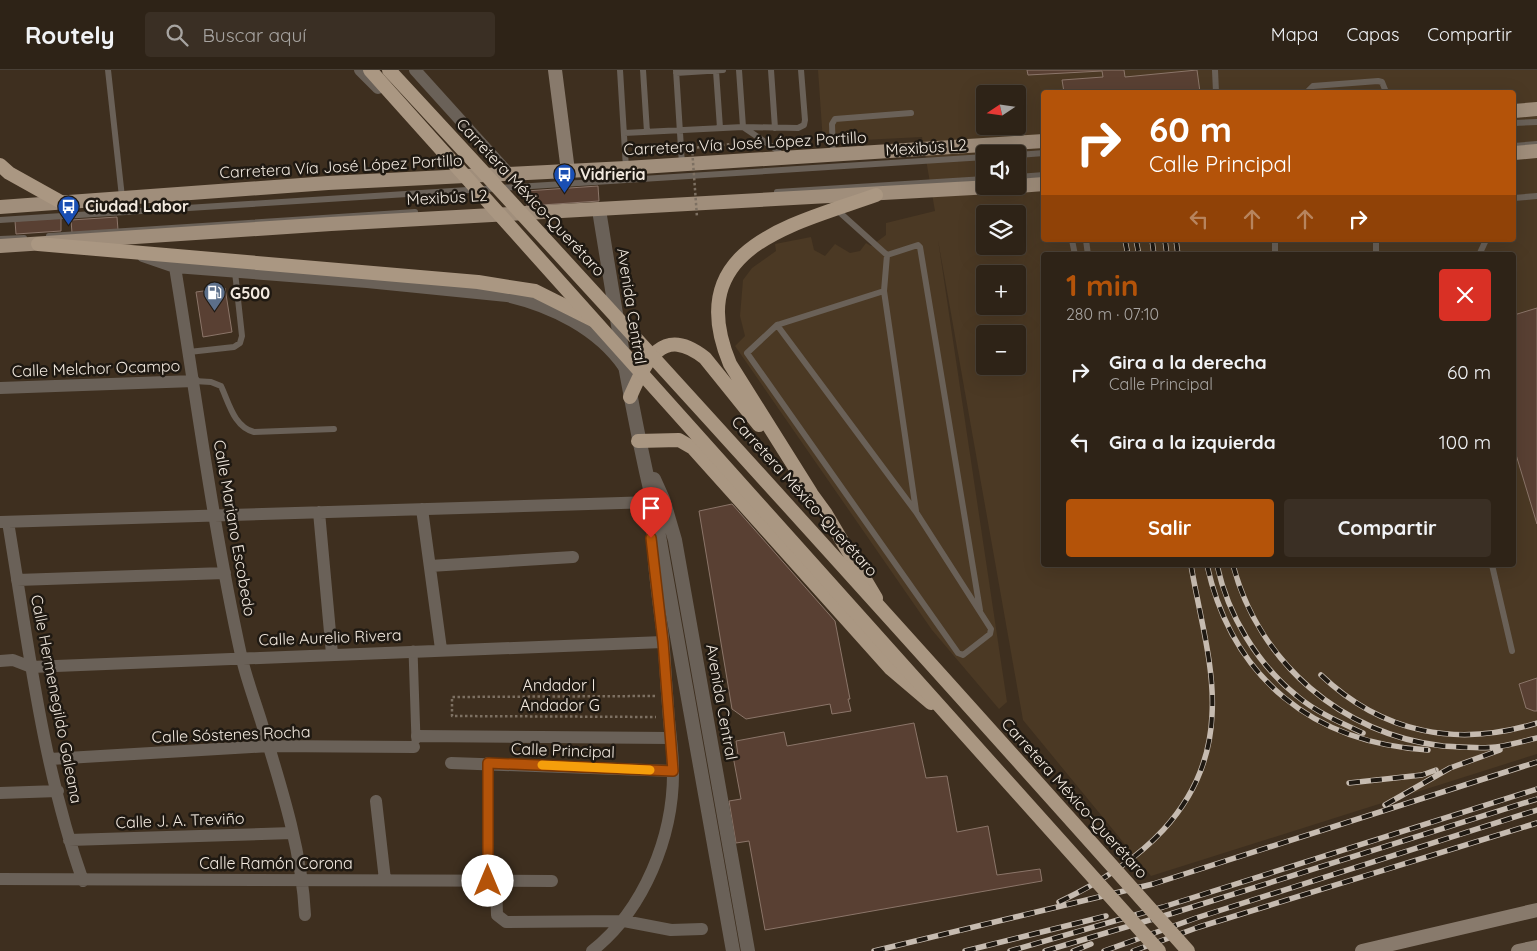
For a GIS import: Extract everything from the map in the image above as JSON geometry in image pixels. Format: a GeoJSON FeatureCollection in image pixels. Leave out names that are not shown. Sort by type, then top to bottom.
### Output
{"type":"FeatureCollection","features":[{"type":"Feature","properties":{"kind":"highway","name":"Carretera México-Querétaro"},"geometry":{"type":"LineString","coordinates":[[370,70],[600,325],[946,716],[1159,951]]}},
{"type":"Feature","properties":{"kind":"highway","name":"Carretera México-Querétaro"},"geometry":{"type":"LineString","coordinates":[[390,70],[605,302],[882,608],[1188,951]]}},
{"type":"Feature","properties":{"kind":"highway"},"geometry":{"type":"LineString","coordinates":[[0,165],[8,172],[61,202]]}},
{"type":"Feature","properties":{"kind":"highway"},"geometry":{"type":"LineString","coordinates":[[876,194],[786,227],[759,241],[737,262],[727,275],[720,291],[717,321],[721,343],[730,364],[826,514],[882,608]]}},
{"type":"Feature","properties":{"kind":"highway"},"geometry":{"type":"LineString","coordinates":[[38,244],[478,282],[535,291],[600,325]]}},
{"type":"Feature","properties":{"kind":"highway"},"geometry":{"type":"LineString","coordinates":[[630,396],[652,355],[664,347],[671,346],[682,345],[695,350],[722,378],[812,493]]}},
{"type":"Feature","properties":{"kind":"highway"},"geometry":{"type":"LineString","coordinates":[[638,441],[679,440],[693,448],[891,669],[946,716]]}},
{"type":"Feature","properties":{"kind":"main road"},"geometry":{"type":"LineString","coordinates":[[555,70],[568,171]]}},
{"type":"Feature","properties":{"kind":"main road"},"geometry":{"type":"LineString","coordinates":[[1516,111],[1537,109]]}},
{"type":"Feature","properties":{"kind":"main road","name":"Carretera Vía José López Portillo"},"geometry":{"type":"LineString","coordinates":[[0,206],[459,176],[626,168],[1041,142]]}},
{"type":"Feature","properties":{"kind":"main road"},"geometry":{"type":"LineString","coordinates":[[1516,153],[1537,151]]}},
{"type":"Feature","properties":{"kind":"main road"},"geometry":{"type":"LineString","coordinates":[[1026,185],[1041,184]]}},
{"type":"Feature","properties":{"kind":"main road"},"geometry":{"type":"LineString","coordinates":[[0,246],[331,224],[976,188]]}},
{"type":"Feature","properties":{"kind":"main road"},"geometry":{"type":"LineString","coordinates":[[1362,951],[1537,910]]}},
{"type":"Feature","properties":{"kind":"main road"},"geometry":{"type":"LineString","coordinates":[[1518,951],[1537,947]]}},
{"type":"Feature","properties":{"kind":"street"},"geometry":{"type":"LineString","coordinates":[[360,70],[430,139],[459,176]]}},
{"type":"Feature","properties":{"kind":"street"},"geometry":{"type":"LineString","coordinates":[[415,70],[509,174]]}},
{"type":"Feature","properties":{"kind":"street","name":"Avenida Central"},"geometry":{"type":"LineString","coordinates":[[599,210],[624,367],[638,441],[653,502],[733,951]]}},
{"type":"Feature","properties":{"kind":"street"},"geometry":{"type":"LineString","coordinates":[[131,252],[175,267],[487,293],[526,300],[582,327],[616,354],[624,367]]}},
{"type":"Feature","properties":{"kind":"street","name":"Calle Mariano Escobedo"},"geometry":{"type":"LineString","coordinates":[[175,267],[225,573],[242,657],[269,746],[303,879],[305,915]]}},
{"type":"Feature","properties":{"kind":"street","name":"Calle Melchor Ocampo"},"geometry":{"type":"LineString","coordinates":[[0,388],[194,381]]}},
{"type":"Feature","properties":{"kind":"street","name":"Avenida Central"},"geometry":{"type":"LineString","coordinates":[[644,465],[655,482],[663,500],[675,540],[748,951]]}},
{"type":"Feature","properties":{"kind":"street"},"geometry":{"type":"LineString","coordinates":[[4,522],[653,502],[651,538],[663,642],[673,771],[668,817],[656,859],[642,893],[624,921],[592,951]]}},
{"type":"Feature","properties":{"kind":"street"},"geometry":{"type":"LineString","coordinates":[[422,508],[441,649]]}},
{"type":"Feature","properties":{"kind":"street"},"geometry":{"type":"LineString","coordinates":[[319,512],[332,654]]}},
{"type":"Feature","properties":{"kind":"street","name":"Calle Hermenegildo Galeana"},"geometry":{"type":"LineString","coordinates":[[4,522],[17,580],[31,667],[50,759],[69,840],[83,881]]}},
{"type":"Feature","properties":{"kind":"street"},"geometry":{"type":"LineString","coordinates":[[430,566],[573,557]]}},
{"type":"Feature","properties":{"kind":"street"},"geometry":{"type":"LineString","coordinates":[[17,580],[225,573]]}},
{"type":"Feature","properties":{"kind":"street","name":"Calle Aurelio Rivera"},"geometry":{"type":"LineString","coordinates":[[0,661],[13,660],[31,667],[413,650],[663,642]]}},
{"type":"Feature","properties":{"kind":"street"},"geometry":{"type":"LineString","coordinates":[[413,650],[415,742]]}},
{"type":"Feature","properties":{"kind":"street","name":"Calle Sóstenes Rocha"},"geometry":{"type":"LineString","coordinates":[[50,759],[269,746],[670,738]]}},
{"type":"Feature","properties":{"kind":"street","name":"Calle Principal"},"geometry":{"type":"LineString","coordinates":[[451,762],[673,771]]}},
{"type":"Feature","properties":{"kind":"street"},"geometry":{"type":"LineString","coordinates":[[488,763],[492,881],[499,919],[506,922],[624,921],[671,930],[702,929]]}},
{"type":"Feature","properties":{"kind":"street"},"geometry":{"type":"LineString","coordinates":[[0,793],[58,791]]}},
{"type":"Feature","properties":{"kind":"street"},"geometry":{"type":"LineString","coordinates":[[376,801],[385,880]]}},
{"type":"Feature","properties":{"kind":"street","name":"Calle J. A. Treviño"},"geometry":{"type":"LineString","coordinates":[[69,840],[292,833]]}},
{"type":"Feature","properties":{"kind":"street","name":"Calle Ramón Corona"},"geometry":{"type":"LineString","coordinates":[[0,879],[83,881],[303,879],[552,882]]}},
{"type":"Feature","properties":{"kind":"lane"},"geometry":{"type":"LineString","coordinates":[[108,70],[122,197]]}},
{"type":"Feature","properties":{"kind":"lane"},"geometry":{"type":"LineString","coordinates":[[620,70],[626,168]]}},
{"type":"Feature","properties":{"kind":"lane"},"geometry":{"type":"LineString","coordinates":[[643,70],[647,132]]}},
{"type":"Feature","properties":{"kind":"lane"},"geometry":{"type":"LineString","coordinates":[[682,164],[676,72],[723,70]]}},
{"type":"Feature","properties":{"kind":"lane"},"geometry":{"type":"LineString","coordinates":[[739,70],[743,127]]}},
{"type":"Feature","properties":{"kind":"lane"},"geometry":{"type":"LineString","coordinates":[[771,70],[775,128]]}},
{"type":"Feature","properties":{"kind":"lane"},"geometry":{"type":"LineString","coordinates":[[624,134],[743,127],[798,128],[804,125],[801,70]]}},
{"type":"Feature","properties":{"kind":"lane"},"geometry":{"type":"LineString","coordinates":[[1215,70],[1216,90]]}},
{"type":"Feature","properties":{"kind":"lane"},"geometry":{"type":"LineString","coordinates":[[716,71],[720,128]]}},
{"type":"Feature","properties":{"kind":"lane"},"geometry":{"type":"LineString","coordinates":[[1309,90],[1313,86],[1378,81],[1382,82],[1385,90]]}},
{"type":"Feature","properties":{"kind":"lane"},"geometry":{"type":"LineString","coordinates":[[834,155],[832,124],[835,119],[911,113]]}},
{"type":"Feature","properties":{"kind":"lane"},"geometry":{"type":"LineString","coordinates":[[1516,123],[1537,122]]}},
{"type":"Feature","properties":{"kind":"lane"},"geometry":{"type":"LineString","coordinates":[[743,127],[777,150],[784,158]]}},
{"type":"Feature","properties":{"kind":"lane"},"geometry":{"type":"LineString","coordinates":[[1516,146],[1537,144]]}},
{"type":"Feature","properties":{"kind":"lane"},"geometry":{"type":"LineString","coordinates":[[1026,154],[1041,153]]}},
{"type":"Feature","properties":{"kind":"lane","name":"Mexibús L2"},"geometry":{"type":"LineString","coordinates":[[0,220],[976,158]]}},
{"type":"Feature","properties":{"kind":"lane"},"geometry":{"type":"LineString","coordinates":[[1026,176],[1041,175]]}},
{"type":"Feature","properties":{"kind":"lane","name":"Mexibús L2"},"geometry":{"type":"LineString","coordinates":[[0,239],[332,216],[602,203],[976,180]]}},
{"type":"Feature","properties":{"kind":"lane"},"geometry":{"type":"LineString","coordinates":[[1516,198],[1537,196]]}},
{"type":"Feature","properties":{"kind":"lane"},"geometry":{"type":"LineString","coordinates":[[836,209],[887,255]]}},
{"type":"Feature","properties":{"kind":"lane"},"geometry":{"type":"LineString","coordinates":[[887,255],[918,245],[920,247],[981,614]]}},
{"type":"Feature","properties":{"kind":"lane"},"geometry":{"type":"LineString","coordinates":[[887,255],[884,291],[916,512]]}},
{"type":"Feature","properties":{"kind":"lane"},"geometry":{"type":"LineString","coordinates":[[189,352],[234,347],[240,343],[242,336],[235,272]]}},
{"type":"Feature","properties":{"kind":"lane"},"geometry":{"type":"LineString","coordinates":[[777,325],[916,512],[992,632],[960,656],[746,353],[777,325],[884,291]]}},
{"type":"Feature","properties":{"kind":"lane"},"geometry":{"type":"LineString","coordinates":[[194,381],[211,382],[221,386],[238,423],[245,429],[254,432],[334,429]]}},
{"type":"Feature","properties":{"kind":"lane"},"geometry":{"type":"LineString","coordinates":[[1492,567],[1512,651]]}},
{"type":"Feature","properties":{"kind":"path"},"geometry":{"type":"LineString","coordinates":[[692,148],[697,217]]}},
{"type":"Feature","properties":{"kind":"path","name":"Andador I"},"geometry":{"type":"LineString","coordinates":[[452,716],[452,697],[667,696]]}},
{"type":"Feature","properties":{"kind":"path","name":"Andador G"},"geometry":{"type":"LineString","coordinates":[[452,716],[669,717]]}},
{"type":"Feature","properties":{"kind":"shaded area"},"geometry":{"type":"Polygon","coordinates":[[[818,70],[1537,70],[1537,754],[1151,876],[1023,720],[938,240],[1007,702],[999,709],[932,630],[735,346],[745,336],[740,316],[743,280],[752,268],[776,251],[775,244],[811,237],[814,250],[825,256],[835,244],[850,253],[860,251],[866,243],[871,246],[886,235],[886,223],[935,211],[922,137],[823,142],[818,70]]]}},
{"type":"Feature","properties":{"kind":"building"},"geometry":{"type":"Polygon","coordinates":[[[1027,70],[1124,70],[1125,77],[1197,70],[1200,90],[1064,90],[1062,80],[1103,77],[1102,71],[1028,75],[1027,70]]]}},
{"type":"Feature","properties":{"kind":"building"},"geometry":{"type":"Polygon","coordinates":[[[598,186],[599,201],[527,206],[526,191],[598,186]]]}},
{"type":"Feature","properties":{"kind":"building"},"geometry":{"type":"Polygon","coordinates":[[[117,217],[118,230],[72,233],[71,220],[117,217]]]}},
{"type":"Feature","properties":{"kind":"building"},"geometry":{"type":"Polygon","coordinates":[[[61,218],[61,231],[16,234],[15,221],[61,218]]]}},
{"type":"Feature","properties":{"kind":"building","name":"G500"},"geometry":{"type":"Polygon","coordinates":[[[225,288],[232,332],[203,337],[196,292],[225,288]]]}},
{"type":"Feature","properties":{"kind":"building"},"geometry":{"type":"Polygon","coordinates":[[[1537,308],[1537,524],[1516,455],[1516,314],[1537,308]]]}},
{"type":"Feature","properties":{"kind":"building"},"geometry":{"type":"Polygon","coordinates":[[[732,504],[835,621],[851,711],[832,714],[830,704],[746,719],[732,709],[699,511],[732,504]]]}},
{"type":"Feature","properties":{"kind":"building"},"geometry":{"type":"Polygon","coordinates":[[[1537,678],[1537,711],[1534,711],[1526,708],[1519,684],[1537,678]]]}},
{"type":"Feature","properties":{"kind":"building"},"geometry":{"type":"Polygon","coordinates":[[[914,723],[926,778],[947,776],[957,832],[988,826],[997,875],[1040,869],[1042,881],[765,930],[749,841],[736,843],[729,801],[741,799],[733,756],[738,755],[736,741],[784,732],[787,746],[914,723]]]}},
{"type":"Feature","properties":{"kind":"railway"},"geometry":{"type":"LineString","coordinates":[[1125,242],[1127,252]]}},
{"type":"Feature","properties":{"kind":"railway"},"geometry":{"type":"LineString","coordinates":[[1136,242],[1138,252]]}},
{"type":"Feature","properties":{"kind":"railway"},"geometry":{"type":"LineString","coordinates":[[1152,242],[1154,252]]}},
{"type":"Feature","properties":{"kind":"railway"},"geometry":{"type":"LineString","coordinates":[[1165,242],[1167,252]]}},
{"type":"Feature","properties":{"kind":"railway"},"geometry":{"type":"LineString","coordinates":[[1176,242],[1178,252]]}},
{"type":"Feature","properties":{"kind":"railway"},"geometry":{"type":"LineString","coordinates":[[1059,902],[1088,887],[1141,851],[1163,830],[1182,806],[1197,779],[1207,749],[1212,715],[1212,696],[1206,640],[1191,567]]}},
{"type":"Feature","properties":{"kind":"railway"},"geometry":{"type":"LineString","coordinates":[[1208,567],[1219,605],[1236,641],[1258,671],[1284,697],[1314,718],[1348,734],[1387,745],[1428,750]]}},
{"type":"Feature","properties":{"kind":"railway"},"geometry":{"type":"LineString","coordinates":[[1218,567],[1222,584],[1237,620],[1257,654],[1269,669],[1297,696],[1312,707],[1363,733]]}},
{"type":"Feature","properties":{"kind":"railway"},"geometry":{"type":"LineString","coordinates":[[1234,567],[1245,600],[1263,633],[1285,662],[1310,688],[1339,710],[1372,727],[1406,739],[1443,746],[1490,748],[1537,738]]}},
{"type":"Feature","properties":{"kind":"railway"},"geometry":{"type":"LineString","coordinates":[[1321,675],[1345,695],[1369,710],[1395,722],[1422,730],[1450,734],[1478,734],[1537,723]]}},
{"type":"Feature","properties":{"kind":"railway"},"geometry":{"type":"LineString","coordinates":[[1385,805],[1450,768],[1500,750]]}},
{"type":"Feature","properties":{"kind":"railway"},"geometry":{"type":"LineString","coordinates":[[874,951],[1153,884],[1537,762]]}},
{"type":"Feature","properties":{"kind":"railway"},"geometry":{"type":"LineString","coordinates":[[1349,783],[1422,775],[1436,770]]}},
{"type":"Feature","properties":{"kind":"railway"},"geometry":{"type":"LineString","coordinates":[[1010,951],[1163,907],[1537,789]]}},
{"type":"Feature","properties":{"kind":"railway"},"geometry":{"type":"LineString","coordinates":[[1045,951],[1170,914],[1537,799]]}},
{"type":"Feature","properties":{"kind":"railway"},"geometry":{"type":"LineString","coordinates":[[1104,951],[1196,918],[1537,810]]}},
{"type":"Feature","properties":{"kind":"railway"},"geometry":{"type":"LineString","coordinates":[[1133,951],[1199,927],[1537,823]]}},
{"type":"Feature","properties":{"kind":"railway"},"geometry":{"type":"LineString","coordinates":[[965,951],[1106,916]]}},
{"type":"Feature","properties":{"kind":"railway"},"geometry":{"type":"LineString","coordinates":[[1073,951],[1091,944]]}},
{"type":"Feature","properties":{"kind":"slow traffic"},"geometry":{"type":"LineString","coordinates":[[542,765],[650,770]]}},
{"type":"Feature","properties":{"kind":"place","name":"Vidrieria"},"geometry":{"type":"Point","coordinates":[564,193]}},
{"type":"Feature","properties":{"kind":"place","name":"Ciudad Labor"},"geometry":{"type":"Point","coordinates":[69,225]}},
{"type":"Feature","properties":{"kind":"place","name":"G500"},"geometry":{"type":"Point","coordinates":[214,312]}},
{"type":"Feature","properties":{"kind":"route"},"geometry":{"type":"LineString","coordinates":[[488,881],[488,763],[673,771],[663,642],[651,538]]}}]}
